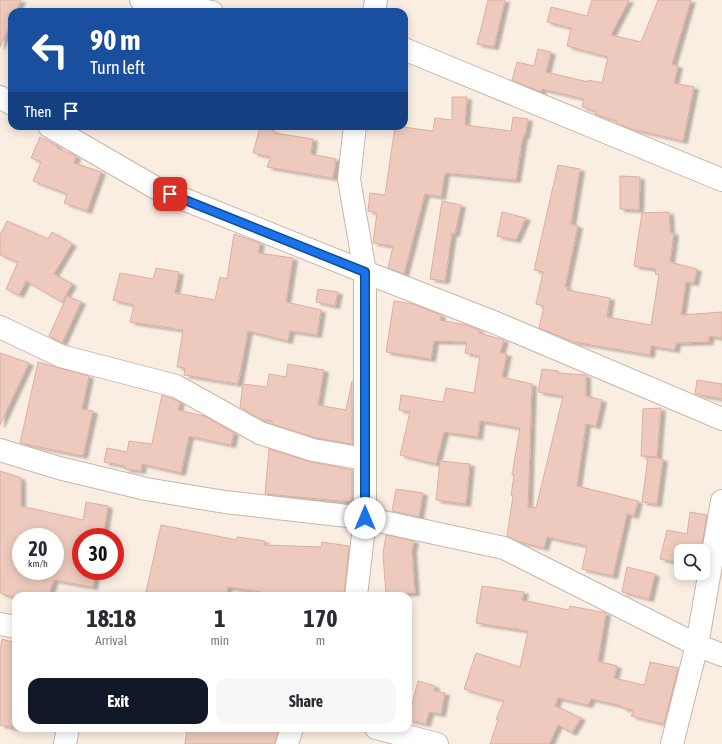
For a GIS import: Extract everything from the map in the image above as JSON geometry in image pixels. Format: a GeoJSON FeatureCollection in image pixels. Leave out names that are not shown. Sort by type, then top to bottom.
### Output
{"type":"FeatureCollection","features":[{"type":"Feature","properties":{"kind":"street"},"geometry":{"type":"LineString","coordinates":[[141,0],[188,8]]}},
{"type":"Feature","properties":{"kind":"street"},"geometry":{"type":"LineString","coordinates":[[408,51],[722,180]]}},
{"type":"Feature","properties":{"kind":"street"},"geometry":{"type":"LineString","coordinates":[[56,130],[156,188],[496,323],[722,419]]}},
{"type":"Feature","properties":{"kind":"street"},"geometry":{"type":"LineString","coordinates":[[354,130],[349,179],[365,272],[365,518],[356,592]]}},
{"type":"Feature","properties":{"kind":"street"},"geometry":{"type":"LineString","coordinates":[[0,327],[61,356],[176,386],[260,433],[313,450],[365,460]]}},
{"type":"Feature","properties":{"kind":"street"},"geometry":{"type":"LineString","coordinates":[[0,450],[59,468],[146,489],[225,502],[365,518],[504,548],[697,645],[722,655]]}},
{"type":"Feature","properties":{"kind":"street"},"geometry":{"type":"LineString","coordinates":[[672,744],[697,645],[722,501]]}},
{"type":"Feature","properties":{"kind":"street"},"geometry":{"type":"LineString","coordinates":[[0,624],[12,626]]}},
{"type":"Feature","properties":{"kind":"street"},"geometry":{"type":"LineString","coordinates":[[65,744],[67,732]]}},
{"type":"Feature","properties":{"kind":"street"},"geometry":{"type":"LineString","coordinates":[[287,744],[291,732]]}},
{"type":"Feature","properties":{"kind":"street"},"geometry":{"type":"LineString","coordinates":[[391,732],[437,744]]}},
{"type":"Feature","properties":{"kind":"building"},"geometry":{"type":"Polygon","coordinates":[[[0,0],[21,0],[18,8],[8,8],[8,29],[0,47],[0,0]]]}},
{"type":"Feature","properties":{"kind":"building"},"geometry":{"type":"Polygon","coordinates":[[[488,0],[505,0],[494,47],[477,44],[488,0]]]}},
{"type":"Feature","properties":{"kind":"building"},"geometry":{"type":"Polygon","coordinates":[[[592,0],[629,0],[611,35],[641,42],[658,0],[691,0],[672,64],[678,66],[674,83],[694,87],[683,141],[632,129],[616,123],[617,121],[595,114],[596,111],[582,107],[584,99],[542,89],[541,92],[512,80],[517,62],[534,66],[538,49],[551,52],[546,72],[588,82],[588,80],[602,83],[608,57],[567,46],[571,28],[547,22],[551,7],[587,16],[592,0]]]}},
{"type":"Feature","properties":{"kind":"building"},"geometry":{"type":"Polygon","coordinates":[[[452,97],[467,97],[465,125],[511,131],[513,117],[528,119],[525,136],[523,136],[516,180],[445,173],[441,197],[425,194],[404,274],[388,268],[393,246],[373,243],[377,213],[368,211],[370,193],[385,195],[394,130],[408,130],[408,128],[433,131],[435,118],[452,120],[452,97]]]}},
{"type":"Feature","properties":{"kind":"building"},"geometry":{"type":"Polygon","coordinates":[[[259,130],[271,130],[275,131],[274,133],[313,139],[311,154],[336,159],[333,178],[267,167],[271,157],[253,153],[259,130]]]}},
{"type":"Feature","properties":{"kind":"building"},"geometry":{"type":"Polygon","coordinates":[[[40,137],[58,146],[57,148],[76,156],[74,163],[101,172],[87,211],[64,203],[67,194],[33,181],[41,162],[31,158],[40,137]]]}},
{"type":"Feature","properties":{"kind":"building"},"geometry":{"type":"Polygon","coordinates":[[[558,165],[580,169],[571,224],[578,226],[565,287],[568,287],[567,290],[610,298],[607,317],[651,325],[659,275],[655,274],[656,269],[634,266],[642,213],[669,212],[670,232],[674,233],[670,262],[697,269],[694,283],[686,282],[681,315],[722,312],[722,338],[709,336],[709,342],[676,343],[675,350],[651,346],[650,355],[574,342],[539,328],[544,306],[536,304],[543,272],[534,270],[558,165]]]}},
{"type":"Feature","properties":{"kind":"building"},"geometry":{"type":"Polygon","coordinates":[[[620,176],[640,177],[639,210],[620,209],[620,176]]]}},
{"type":"Feature","properties":{"kind":"building"},"geometry":{"type":"Polygon","coordinates":[[[442,201],[461,205],[455,234],[452,233],[445,281],[430,279],[442,201]]]}},
{"type":"Feature","properties":{"kind":"building"},"geometry":{"type":"Polygon","coordinates":[[[502,212],[526,218],[516,240],[497,236],[502,212]]]}},
{"type":"Feature","properties":{"kind":"building"},"geometry":{"type":"Polygon","coordinates":[[[7,221],[48,239],[52,232],[72,244],[54,274],[72,284],[62,302],[26,281],[19,295],[6,289],[18,262],[0,255],[0,235],[7,221]]]}},
{"type":"Feature","properties":{"kind":"building"},"geometry":{"type":"Polygon","coordinates":[[[234,234],[260,243],[258,253],[293,258],[286,302],[321,310],[317,335],[290,331],[288,341],[248,331],[238,384],[184,375],[185,368],[177,367],[183,330],[130,322],[134,305],[113,300],[120,273],[153,279],[156,268],[179,272],[175,293],[215,300],[220,277],[227,279],[234,234]]]}},
{"type":"Feature","properties":{"kind":"building"},"geometry":{"type":"Polygon","coordinates":[[[318,289],[338,292],[335,306],[316,302],[318,289]]]}},
{"type":"Feature","properties":{"kind":"building"},"geometry":{"type":"Polygon","coordinates":[[[67,296],[81,302],[62,343],[49,336],[67,296]]]}},
{"type":"Feature","properties":{"kind":"building"},"geometry":{"type":"Polygon","coordinates":[[[394,301],[413,304],[441,315],[440,320],[466,325],[479,330],[479,333],[504,340],[500,353],[507,354],[502,377],[532,384],[528,507],[536,508],[563,396],[538,392],[542,369],[558,371],[558,373],[586,375],[586,396],[602,400],[596,426],[586,424],[577,486],[638,501],[634,516],[627,514],[613,576],[582,569],[587,546],[547,537],[544,548],[520,542],[507,536],[513,496],[511,495],[514,475],[512,475],[520,428],[480,421],[478,437],[444,432],[436,464],[400,455],[410,412],[399,410],[401,395],[443,402],[446,388],[474,393],[480,356],[465,353],[467,342],[434,341],[431,359],[386,352],[394,301]]]}},
{"type":"Feature","properties":{"kind":"building"},"geometry":{"type":"Polygon","coordinates":[[[0,353],[29,363],[0,425],[0,353]]]}},
{"type":"Feature","properties":{"kind":"building"},"geometry":{"type":"Polygon","coordinates":[[[38,362],[89,376],[82,409],[93,411],[83,456],[20,443],[38,362]]]}},
{"type":"Feature","properties":{"kind":"building"},"geometry":{"type":"Polygon","coordinates":[[[288,364],[324,370],[318,405],[346,410],[352,381],[352,444],[316,438],[272,424],[272,421],[260,419],[240,407],[243,384],[267,387],[269,374],[286,377],[288,364]]]}},
{"type":"Feature","properties":{"kind":"building"},"geometry":{"type":"Polygon","coordinates":[[[697,380],[722,384],[722,399],[695,394],[697,380]]]}},
{"type":"Feature","properties":{"kind":"building"},"geometry":{"type":"Polygon","coordinates":[[[162,395],[180,402],[178,410],[204,416],[234,433],[231,445],[189,436],[181,473],[142,464],[141,471],[125,469],[125,466],[104,462],[107,448],[127,452],[129,441],[152,444],[162,395]]]}},
{"type":"Feature","properties":{"kind":"building"},"geometry":{"type":"Polygon","coordinates":[[[661,408],[657,457],[641,456],[643,409],[661,408]]]}},
{"type":"Feature","properties":{"kind":"building"},"geometry":{"type":"Polygon","coordinates":[[[269,449],[311,462],[352,470],[352,502],[265,494],[269,449]]]}},
{"type":"Feature","properties":{"kind":"building"},"geometry":{"type":"Polygon","coordinates":[[[648,457],[663,459],[657,504],[642,502],[648,457]]]}},
{"type":"Feature","properties":{"kind":"building"},"geometry":{"type":"Polygon","coordinates":[[[440,461],[470,464],[466,504],[436,500],[440,461]]]}},
{"type":"Feature","properties":{"kind":"building"},"geometry":{"type":"Polygon","coordinates":[[[0,471],[21,478],[21,506],[83,520],[86,502],[108,506],[104,528],[72,528],[72,580],[94,580],[93,587],[54,580],[50,592],[12,592],[12,596],[0,593],[0,471]]]}},
{"type":"Feature","properties":{"kind":"building"},"geometry":{"type":"Polygon","coordinates":[[[396,489],[423,493],[419,517],[392,511],[396,489]]]}},
{"type":"Feature","properties":{"kind":"building"},"geometry":{"type":"Polygon","coordinates":[[[690,512],[707,515],[702,544],[674,544],[674,562],[660,559],[667,530],[687,534],[690,512]]]}},
{"type":"Feature","properties":{"kind":"building"},"geometry":{"type":"Polygon","coordinates":[[[161,525],[237,540],[237,537],[265,541],[264,545],[321,547],[322,542],[349,546],[344,592],[259,592],[228,587],[227,592],[146,592],[161,525]]]}},
{"type":"Feature","properties":{"kind":"building"},"geometry":{"type":"Polygon","coordinates":[[[386,535],[414,541],[412,550],[415,593],[386,592],[383,553],[386,535]]]}},
{"type":"Feature","properties":{"kind":"building"},"geometry":{"type":"Polygon","coordinates":[[[627,567],[655,574],[649,599],[622,592],[627,567]]]}},
{"type":"Feature","properties":{"kind":"building"},"geometry":{"type":"Polygon","coordinates":[[[482,586],[524,592],[522,600],[569,610],[570,606],[606,613],[598,661],[617,666],[614,678],[643,685],[645,683],[650,662],[678,668],[664,724],[631,716],[634,710],[622,708],[622,706],[591,699],[588,705],[558,698],[555,706],[581,718],[572,733],[558,725],[549,744],[490,744],[498,720],[496,719],[504,701],[464,689],[476,653],[520,667],[528,631],[476,623],[482,586]]]}},
{"type":"Feature","properties":{"kind":"building"},"geometry":{"type":"Polygon","coordinates":[[[2,639],[12,642],[12,727],[0,725],[0,650],[2,639]]]}},
{"type":"Feature","properties":{"kind":"building"},"geometry":{"type":"Polygon","coordinates":[[[418,681],[435,686],[434,691],[445,693],[441,714],[429,712],[426,724],[412,721],[412,704],[418,681]]]}},
{"type":"Feature","properties":{"kind":"building"},"geometry":{"type":"Polygon","coordinates":[[[186,732],[278,732],[275,744],[185,744],[186,732]]]}},
{"type":"Feature","properties":{"kind":"route"},"geometry":{"type":"LineString","coordinates":[[170,194],[365,272],[365,518]]}}]}
